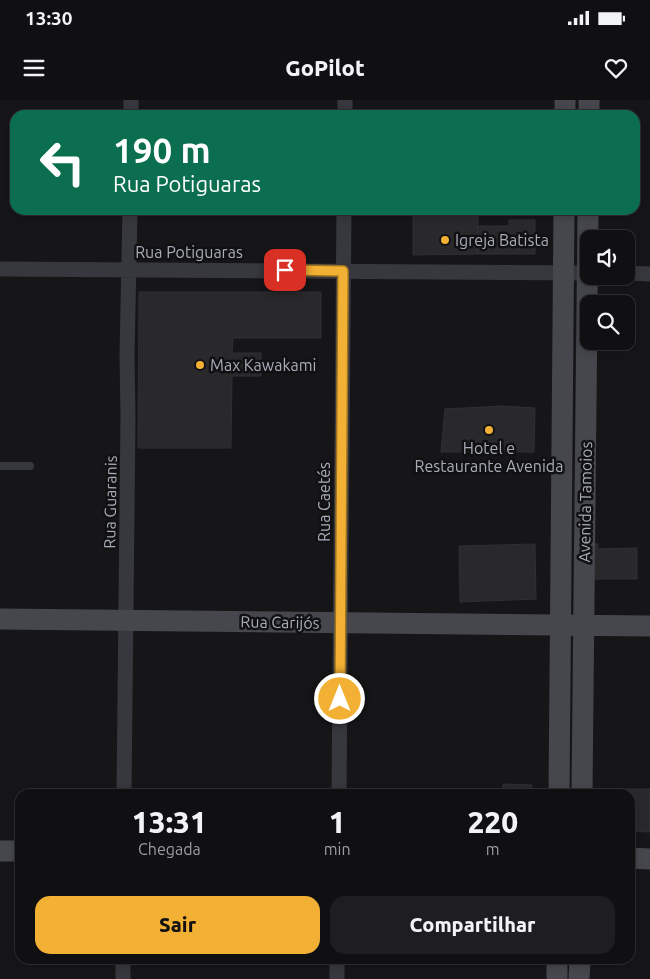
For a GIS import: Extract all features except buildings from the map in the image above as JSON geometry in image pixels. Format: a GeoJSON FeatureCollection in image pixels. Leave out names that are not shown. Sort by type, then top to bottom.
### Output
{"type":"FeatureCollection","features":[{"type":"Feature","properties":{"kind":"main road","name":"Avenida Tamoios"},"geometry":{"type":"LineString","coordinates":[[559,789],[564,215]]}},
{"type":"Feature","properties":{"kind":"main road","name":"Avenida Tamoios"},"geometry":{"type":"LineString","coordinates":[[588,215],[588,230]]}},
{"type":"Feature","properties":{"kind":"main road","name":"Avenida Tamoios"},"geometry":{"type":"LineString","coordinates":[[582,789],[588,285]]}},
{"type":"Feature","properties":{"kind":"main road","name":"Rua Carijós"},"geometry":{"type":"LineString","coordinates":[[0,619],[650,626]]}},
{"type":"Feature","properties":{"kind":"main road"},"geometry":{"type":"LineString","coordinates":[[0,851],[15,851]]}},
{"type":"Feature","properties":{"kind":"main road"},"geometry":{"type":"LineString","coordinates":[[635,858],[650,859]]}},
{"type":"Feature","properties":{"kind":"main road"},"geometry":{"type":"LineString","coordinates":[[557,964],[557,979]]}},
{"type":"Feature","properties":{"kind":"main road"},"geometry":{"type":"LineString","coordinates":[[579,979],[580,964]]}},
{"type":"Feature","properties":{"kind":"street","name":"Rua Guaranis"},"geometry":{"type":"LineString","coordinates":[[124,789],[130,215]]}},
{"type":"Feature","properties":{"kind":"street","name":"Rua Caetés"},"geometry":{"type":"LineString","coordinates":[[339,789],[344,215]]}},
{"type":"Feature","properties":{"kind":"street","name":"Rua Potiguaras"},"geometry":{"type":"LineString","coordinates":[[0,269],[580,273]]}},
{"type":"Feature","properties":{"kind":"street"},"geometry":{"type":"LineString","coordinates":[[635,273],[650,274]]}},
{"type":"Feature","properties":{"kind":"street"},"geometry":{"type":"LineString","coordinates":[[123,964],[123,979]]}},
{"type":"Feature","properties":{"kind":"street"},"geometry":{"type":"LineString","coordinates":[[337,979],[338,964]]}},
{"type":"Feature","properties":{"kind":"lane"},"geometry":{"type":"LineString","coordinates":[[0,466],[30,466]]}},
{"type":"Feature","properties":{"kind":"place","name":"Igreja Batista"},"geometry":{"type":"Point","coordinates":[445,240]}},
{"type":"Feature","properties":{"kind":"place","name":"Max Kawakami"},"geometry":{"type":"Point","coordinates":[200,365]}},
{"type":"Feature","properties":{"kind":"place","name":"Hotel e Restaurante Avenida"},"geometry":{"type":"Point","coordinates":[489,430]}},
{"type":"Feature","properties":{"kind":"route"},"geometry":{"type":"LineString","coordinates":[[285,270],[343,271],[340,699]]}}]}
